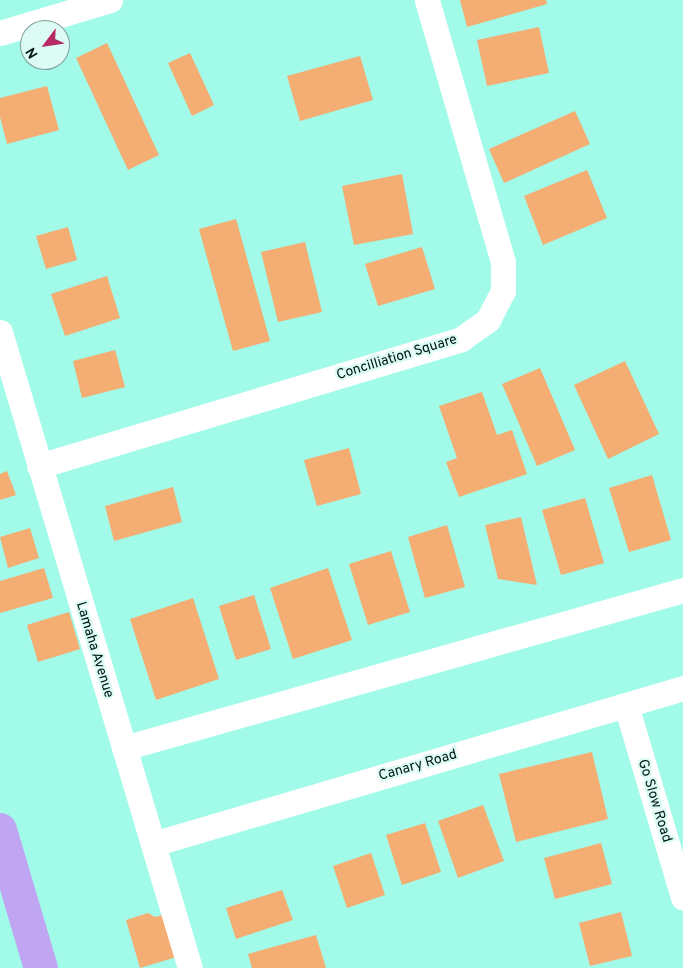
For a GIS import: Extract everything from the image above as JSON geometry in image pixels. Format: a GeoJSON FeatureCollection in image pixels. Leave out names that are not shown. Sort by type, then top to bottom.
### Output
{"type":"FeatureCollection","features":[{"type":"Feature","properties":{"kind":"street"},"geometry":{"type":"LineString","coordinates":[[0,33],[110,0]]}},
{"type":"Feature","properties":{"kind":"street","name":"Concilliation Square"},"geometry":{"type":"LineString","coordinates":[[39,466],[461,339],[488,320],[503,291],[502,262],[427,0]]}},
{"type":"Feature","properties":{"kind":"street","name":"Lamaha Avenue"},"geometry":{"type":"LineString","coordinates":[[0,332],[190,968]]}},
{"type":"Feature","properties":{"kind":"street"},"geometry":{"type":"LineString","coordinates":[[124,748],[683,590]]}},
{"type":"Feature","properties":{"kind":"street","name":"Canary Road"},"geometry":{"type":"LineString","coordinates":[[153,844],[683,688]]}},
{"type":"Feature","properties":{"kind":"street","name":"Go Slow Road"},"geometry":{"type":"LineString","coordinates":[[626,705],[683,898]]}},
{"type":"Feature","properties":{"kind":"building"},"geometry":{"type":"Polygon","coordinates":[[[460,0],[546,0],[547,4],[467,27],[460,0]]]}},
{"type":"Feature","properties":{"kind":"building"},"geometry":{"type":"Polygon","coordinates":[[[539,27],[549,73],[487,86],[477,40],[539,27]]]}},
{"type":"Feature","properties":{"kind":"building"},"geometry":{"type":"Polygon","coordinates":[[[107,43],[159,155],[128,170],[76,58],[107,43]]]}},
{"type":"Feature","properties":{"kind":"building"},"geometry":{"type":"Polygon","coordinates":[[[190,53],[214,105],[192,116],[168,63],[190,53]]]}},
{"type":"Feature","properties":{"kind":"building"},"geometry":{"type":"Polygon","coordinates":[[[360,56],[373,100],[300,121],[287,76],[360,56]]]}},
{"type":"Feature","properties":{"kind":"building"},"geometry":{"type":"Polygon","coordinates":[[[47,86],[59,130],[7,144],[0,117],[0,98],[47,86]]]}},
{"type":"Feature","properties":{"kind":"building"},"geometry":{"type":"Polygon","coordinates":[[[575,111],[590,144],[504,183],[489,149],[575,111]]]}},
{"type":"Feature","properties":{"kind":"building"},"geometry":{"type":"Polygon","coordinates":[[[587,170],[607,218],[543,245],[524,196],[587,170]]]}},
{"type":"Feature","properties":{"kind":"building"},"geometry":{"type":"Polygon","coordinates":[[[402,174],[413,234],[354,245],[342,186],[402,174]]]}},
{"type":"Feature","properties":{"kind":"building"},"geometry":{"type":"Polygon","coordinates":[[[236,219],[270,341],[233,351],[199,229],[236,219]]]}},
{"type":"Feature","properties":{"kind":"building"},"geometry":{"type":"Polygon","coordinates":[[[68,227],[77,260],[46,269],[36,236],[68,227]]]}},
{"type":"Feature","properties":{"kind":"building"},"geometry":{"type":"Polygon","coordinates":[[[305,242],[322,312],[278,322],[261,252],[305,242]]]}},
{"type":"Feature","properties":{"kind":"building"},"geometry":{"type":"Polygon","coordinates":[[[422,247],[435,289],[378,306],[365,264],[422,247]]]}},
{"type":"Feature","properties":{"kind":"building"},"geometry":{"type":"Polygon","coordinates":[[[107,276],[120,318],[65,336],[51,294],[107,276]]]}},
{"type":"Feature","properties":{"kind":"building"},"geometry":{"type":"Polygon","coordinates":[[[115,350],[125,387],[82,398],[73,361],[115,350]]]}},
{"type":"Feature","properties":{"kind":"building"},"geometry":{"type":"Polygon","coordinates":[[[625,361],[659,434],[608,459],[574,385],[625,361]]]}},
{"type":"Feature","properties":{"kind":"building"},"geometry":{"type":"Polygon","coordinates":[[[540,368],[575,450],[537,466],[502,384],[540,368]]]}},
{"type":"Feature","properties":{"kind":"building"},"geometry":{"type":"Polygon","coordinates":[[[482,392],[497,435],[512,430],[527,474],[459,497],[446,462],[457,458],[439,406],[482,392]]]}},
{"type":"Feature","properties":{"kind":"building"},"geometry":{"type":"Polygon","coordinates":[[[349,448],[361,494],[317,506],[304,460],[349,448]]]}},
{"type":"Feature","properties":{"kind":"building"},"geometry":{"type":"Polygon","coordinates":[[[7,471],[16,495],[0,500],[0,474],[7,471]]]}},
{"type":"Feature","properties":{"kind":"building"},"geometry":{"type":"Polygon","coordinates":[[[652,475],[671,540],[629,552],[609,488],[652,475]]]}},
{"type":"Feature","properties":{"kind":"building"},"geometry":{"type":"Polygon","coordinates":[[[173,487],[182,522],[114,541],[105,506],[173,487]]]}},
{"type":"Feature","properties":{"kind":"building"},"geometry":{"type":"Polygon","coordinates":[[[585,498],[604,563],[561,575],[542,510],[585,498]]]}},
{"type":"Feature","properties":{"kind":"building"},"geometry":{"type":"Polygon","coordinates":[[[521,517],[537,585],[498,579],[485,525],[521,517]]]}},
{"type":"Feature","properties":{"kind":"building"},"geometry":{"type":"Polygon","coordinates":[[[447,525],[465,587],[425,598],[408,537],[447,525]]]}},
{"type":"Feature","properties":{"kind":"building"},"geometry":{"type":"Polygon","coordinates":[[[30,528],[39,558],[8,568],[0,537],[30,528]]]}},
{"type":"Feature","properties":{"kind":"building"},"geometry":{"type":"Polygon","coordinates":[[[391,551],[410,612],[368,625],[349,564],[391,551]]]}},
{"type":"Feature","properties":{"kind":"building"},"geometry":{"type":"Polygon","coordinates":[[[44,568],[53,598],[0,613],[0,581],[44,568]]]}},
{"type":"Feature","properties":{"kind":"building"},"geometry":{"type":"Polygon","coordinates":[[[328,568],[352,640],[293,659],[270,588],[328,568]]]}},
{"type":"Feature","properties":{"kind":"building"},"geometry":{"type":"Polygon","coordinates":[[[254,595],[271,649],[236,660],[219,606],[254,595]]]}},
{"type":"Feature","properties":{"kind":"building"},"geometry":{"type":"Polygon","coordinates":[[[193,598],[219,679],[156,700],[130,619],[193,598]]]}},
{"type":"Feature","properties":{"kind":"building"},"geometry":{"type":"Polygon","coordinates":[[[69,612],[80,649],[38,662],[27,625],[69,612]]]}},
{"type":"Feature","properties":{"kind":"building"},"geometry":{"type":"Polygon","coordinates":[[[592,752],[608,819],[516,842],[499,774],[592,752]]]}},
{"type":"Feature","properties":{"kind":"building"},"geometry":{"type":"Polygon","coordinates":[[[483,805],[504,861],[458,878],[438,821],[483,805]]]}},
{"type":"Feature","properties":{"kind":"building"},"geometry":{"type":"Polygon","coordinates":[[[425,823],[441,872],[402,885],[386,835],[425,823]]]}},
{"type":"Feature","properties":{"kind":"building"},"geometry":{"type":"Polygon","coordinates":[[[601,843],[612,884],[555,899],[544,858],[601,843]]]}},
{"type":"Feature","properties":{"kind":"building"},"geometry":{"type":"Polygon","coordinates":[[[371,853],[385,895],[347,908],[333,866],[371,853]]]}},
{"type":"Feature","properties":{"kind":"building"},"geometry":{"type":"Polygon","coordinates":[[[282,890],[293,920],[236,939],[226,908],[282,890]]]}},
{"type":"Feature","properties":{"kind":"building"},"geometry":{"type":"Polygon","coordinates":[[[621,912],[632,956],[590,966],[579,923],[621,912]]]}},
{"type":"Feature","properties":{"kind":"building"},"geometry":{"type":"Polygon","coordinates":[[[148,913],[155,917],[167,914],[180,956],[140,968],[126,920],[148,913]]]}},
{"type":"Feature","properties":{"kind":"building"},"geometry":{"type":"Polygon","coordinates":[[[316,935],[326,968],[252,968],[248,954],[316,935]]]}},
{"type":"Feature","properties":{"kind":"waterway"},"geometry":{"type":"LineString","coordinates":[[0,830],[41,968]]}}]}
